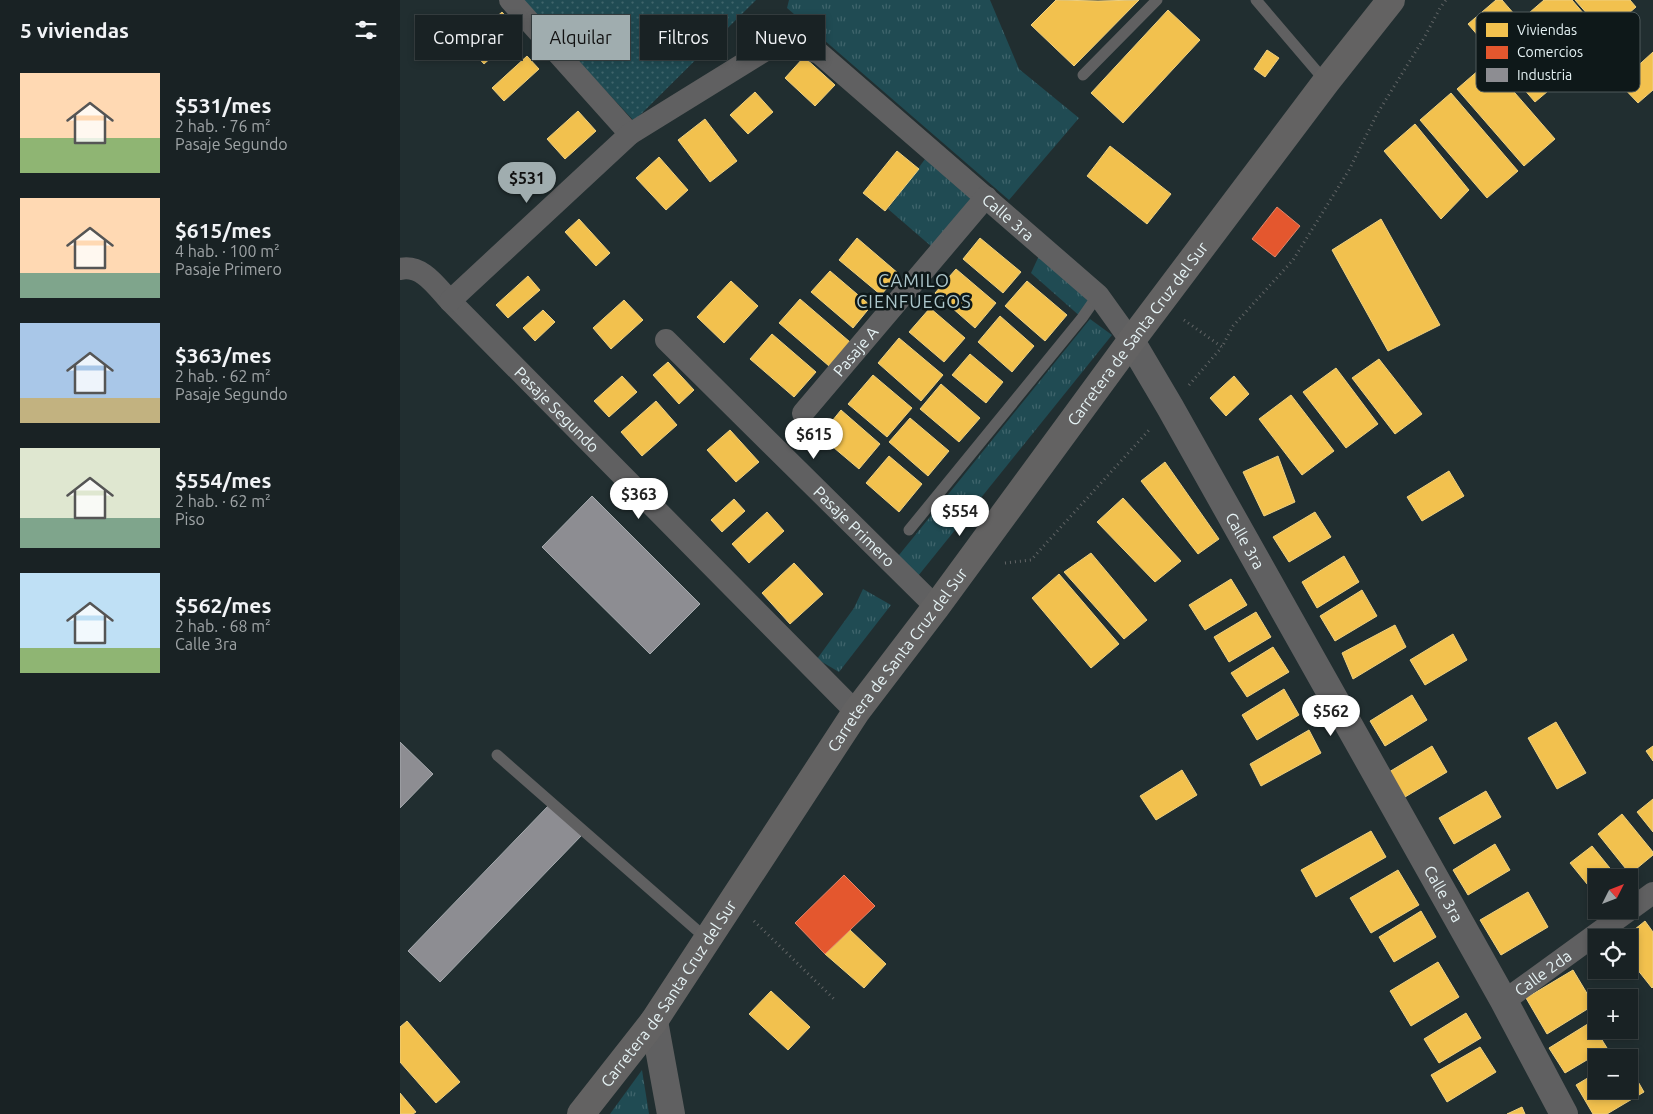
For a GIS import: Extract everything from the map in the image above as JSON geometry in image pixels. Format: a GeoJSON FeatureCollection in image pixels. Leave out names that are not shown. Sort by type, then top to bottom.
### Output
{"type":"FeatureCollection","features":[{"type":"Feature","properties":{"kind":"main road","name":"Carretera de Santa Cruz del Sur"},"geometry":{"type":"LineString","coordinates":[[582,1114],[654,1021],[856,712],[1326,82],[1391,0]]}},
{"type":"Feature","properties":{"kind":"street"},"geometry":{"type":"LineString","coordinates":[[450,301],[630,134],[510,0]]}},
{"type":"Feature","properties":{"kind":"street","name":"Calle 3ra"},"geometry":{"type":"LineString","coordinates":[[630,134],[782,40],[819,52],[1098,295],[1132,341],[1170,407],[1504,1001],[1564,1114]]}},
{"type":"Feature","properties":{"kind":"street","name":"Pasaje A"},"geometry":{"type":"LineString","coordinates":[[803,413],[986,197]]}},
{"type":"Feature","properties":{"kind":"street","name":"Pasaje Segundo"},"geometry":{"type":"LineString","coordinates":[[400,269],[408,267],[427,276],[856,712]]}},
{"type":"Feature","properties":{"kind":"street","name":"Pasaje Primero"},"geometry":{"type":"LineString","coordinates":[[666,340],[936,607]]}},
{"type":"Feature","properties":{"kind":"street","name":"Calle 2da"},"geometry":{"type":"LineString","coordinates":[[1504,1001],[1653,893]]}},
{"type":"Feature","properties":{"kind":"street"},"geometry":{"type":"LineString","coordinates":[[654,1021],[672,1114]]}},
{"type":"Feature","properties":{"kind":"lane"},"geometry":{"type":"LineString","coordinates":[[1083,75],[1157,0]]}},
{"type":"Feature","properties":{"kind":"lane"},"geometry":{"type":"LineString","coordinates":[[1256,0],[1326,82]]}},
{"type":"Feature","properties":{"kind":"lane"},"geometry":{"type":"LineString","coordinates":[[908,530],[1082,318],[1098,295]]}},
{"type":"Feature","properties":{"kind":"lane"},"geometry":{"type":"LineString","coordinates":[[497,755],[707,939]]}},
{"type":"Feature","properties":{"kind":"path"},"geometry":{"type":"LineString","coordinates":[[1031,560],[1170,407],[1222,347],[1233,326],[1293,260],[1349,170],[1377,114],[1446,0]]}},
{"type":"Feature","properties":{"kind":"path"},"geometry":{"type":"LineString","coordinates":[[1161,302],[1222,347]]}},
{"type":"Feature","properties":{"kind":"path"},"geometry":{"type":"LineString","coordinates":[[732,900],[836,1001]]}},
{"type":"Feature","properties":{"kind":"green space"},"geometry":{"type":"Polygon","coordinates":[[[521,0],[756,0],[741,15],[737,15],[737,19],[727,29],[727,15],[640,15],[640,60],[696,60],[634,121],[577,60],[630,60],[630,15],[535,15],[521,0]]]}},
{"type":"Feature","properties":{"kind":"green space"},"geometry":{"type":"Polygon","coordinates":[[[789,0],[990,0],[1019,69],[1079,118],[1009,200],[825,41],[825,15],[795,15],[787,8],[789,0]]]}},
{"type":"Feature","properties":{"kind":"green space"},"geometry":{"type":"Polygon","coordinates":[[[931,151],[986,197],[939,253],[888,209],[931,151]]]}},
{"type":"Feature","properties":{"kind":"green space"},"geometry":{"type":"Polygon","coordinates":[[[1043,247],[1098,295],[1082,318],[1031,273],[1043,247]]]}},
{"type":"Feature","properties":{"kind":"green space"},"geometry":{"type":"Polygon","coordinates":[[[1090,319],[1112,335],[914,581],[895,560],[1090,319]]]}},
{"type":"Feature","properties":{"kind":"green space"},"geometry":{"type":"Polygon","coordinates":[[[863,589],[891,605],[839,672],[817,659],[854,608],[863,589]]]}},
{"type":"Feature","properties":{"kind":"green space"},"geometry":{"type":"Polygon","coordinates":[[[642,1070],[649,1114],[610,1114],[642,1070]]]}},
{"type":"Feature","properties":{"kind":"building: Viviendas"},"geometry":{"type":"Polygon","coordinates":[[[1056,0],[1139,0],[1074,66],[1031,25],[1056,0]]]}},
{"type":"Feature","properties":{"kind":"building: Viviendas"},"geometry":{"type":"Polygon","coordinates":[[[1496,0],[1502,0],[1512,12],[1482,12],[1496,0]]]}},
{"type":"Feature","properties":{"kind":"building: Viviendas"},"geometry":{"type":"Polygon","coordinates":[[[1544,0],[1572,0],[1582,12],[1530,12],[1544,0]]]}},
{"type":"Feature","properties":{"kind":"building: Viviendas"},"geometry":{"type":"Polygon","coordinates":[[[1575,0],[1630,0],[1636,7],[1630,12],[1586,12],[1575,0]]]}},
{"type":"Feature","properties":{"kind":"building: Viviendas"},"geometry":{"type":"Polygon","coordinates":[[[1168,10],[1200,40],[1123,123],[1091,93],[1168,10]]]}},
{"type":"Feature","properties":{"kind":"building: Viviendas"},"geometry":{"type":"Polygon","coordinates":[[[1476,17],[1476,33],[1468,24],[1476,17]]]}},
{"type":"Feature","properties":{"kind":"building: Viviendas"},"geometry":{"type":"Polygon","coordinates":[[[1267,50],[1279,58],[1265,77],[1254,69],[1267,50]]]}},
{"type":"Feature","properties":{"kind":"building: Viviendas"},"geometry":{"type":"Polygon","coordinates":[[[1653,52],[1653,90],[1638,103],[1628,92],[1640,92],[1640,64],[1653,52]]]}},
{"type":"Feature","properties":{"kind":"building: Viviendas"},"geometry":{"type":"Polygon","coordinates":[[[527,56],[539,69],[504,101],[492,88],[527,56]]]}},
{"type":"Feature","properties":{"kind":"building: Viviendas"},"geometry":{"type":"Polygon","coordinates":[[[480,60],[488,60],[484,64],[480,60]]]}},
{"type":"Feature","properties":{"kind":"building: Viviendas"},"geometry":{"type":"Polygon","coordinates":[[[801,60],[807,60],[835,85],[815,106],[785,78],[801,60]]]}},
{"type":"Feature","properties":{"kind":"building: Viviendas"},"geometry":{"type":"Polygon","coordinates":[[[1476,72],[1476,92],[1514,92],[1555,139],[1524,166],[1457,89],[1476,72]]]}},
{"type":"Feature","properties":{"kind":"building: Viviendas"},"geometry":{"type":"Polygon","coordinates":[[[755,92],[773,112],[748,134],[730,115],[755,92]]]}},
{"type":"Feature","properties":{"kind":"building: Viviendas"},"geometry":{"type":"Polygon","coordinates":[[[1526,92],[1547,92],[1535,102],[1526,92]]]}},
{"type":"Feature","properties":{"kind":"building: Viviendas"},"geometry":{"type":"Polygon","coordinates":[[[1451,93],[1518,171],[1487,198],[1420,120],[1451,93]]]}},
{"type":"Feature","properties":{"kind":"building: Viviendas"},"geometry":{"type":"Polygon","coordinates":[[[578,111],[596,131],[565,159],[547,139],[578,111]]]}},
{"type":"Feature","properties":{"kind":"building: Viviendas"},"geometry":{"type":"Polygon","coordinates":[[[705,119],[737,161],[710,182],[678,140],[705,119]]]}},
{"type":"Feature","properties":{"kind":"building: Viviendas"},"geometry":{"type":"Polygon","coordinates":[[[1415,124],[1469,190],[1441,219],[1384,151],[1415,124]]]}},
{"type":"Feature","properties":{"kind":"building: Viviendas"},"geometry":{"type":"Polygon","coordinates":[[[1110,146],[1171,194],[1147,224],[1087,176],[1110,146]]]}},
{"type":"Feature","properties":{"kind":"building: Viviendas"},"geometry":{"type":"Polygon","coordinates":[[[897,151],[919,169],[885,211],[863,193],[897,151]]]}},
{"type":"Feature","properties":{"kind":"building: Viviendas"},"geometry":{"type":"Polygon","coordinates":[[[659,157],[688,190],[666,210],[636,178],[659,157]]]}},
{"type":"Feature","properties":{"kind":"building: Viviendas"},"geometry":{"type":"Polygon","coordinates":[[[579,219],[610,253],[596,266],[565,232],[579,219]]]}},
{"type":"Feature","properties":{"kind":"building: Viviendas"},"geometry":{"type":"Polygon","coordinates":[[[1381,219],[1440,325],[1388,351],[1332,250],[1381,219]]]}},
{"type":"Feature","properties":{"kind":"building: Viviendas"},"geometry":{"type":"Polygon","coordinates":[[[857,238],[899,274],[881,295],[839,260],[857,238]]]}},
{"type":"Feature","properties":{"kind":"building: Viviendas"},"geometry":{"type":"Polygon","coordinates":[[[980,238],[1021,272],[1003,293],[963,259],[980,238]]]}},
{"type":"Feature","properties":{"kind":"building: Viviendas"},"geometry":{"type":"Polygon","coordinates":[[[956,269],[996,303],[975,328],[935,293],[956,269]]]}},
{"type":"Feature","properties":{"kind":"building: Viviendas"},"geometry":{"type":"Polygon","coordinates":[[[830,271],[871,306],[853,328],[811,292],[830,271]]]}},
{"type":"Feature","properties":{"kind":"building: Viviendas"},"geometry":{"type":"Polygon","coordinates":[[[528,276],[540,290],[508,318],[496,305],[528,276]]]}},
{"type":"Feature","properties":{"kind":"building: Viviendas"},"geometry":{"type":"Polygon","coordinates":[[[731,281],[758,306],[724,343],[697,317],[731,281]]]}},
{"type":"Feature","properties":{"kind":"building: Viviendas"},"geometry":{"type":"Polygon","coordinates":[[[1027,281],[1067,315],[1045,341],[1005,306],[1027,281]]]}},
{"type":"Feature","properties":{"kind":"building: Viviendas"},"geometry":{"type":"Polygon","coordinates":[[[800,299],[850,342],[829,366],[779,323],[800,299]]]}},
{"type":"Feature","properties":{"kind":"building: Viviendas"},"geometry":{"type":"Polygon","coordinates":[[[624,300],[643,320],[611,349],[593,328],[624,300]]]}},
{"type":"Feature","properties":{"kind":"building: Viviendas"},"geometry":{"type":"Polygon","coordinates":[[[930,308],[965,338],[944,362],[909,332],[930,308]]]}},
{"type":"Feature","properties":{"kind":"building: Viviendas"},"geometry":{"type":"Polygon","coordinates":[[[543,310],[555,322],[535,341],[523,328],[543,310]]]}},
{"type":"Feature","properties":{"kind":"building: Viviendas"},"geometry":{"type":"Polygon","coordinates":[[[1000,316],[1034,346],[1012,372],[978,342],[1000,316]]]}},
{"type":"Feature","properties":{"kind":"building: Viviendas"},"geometry":{"type":"Polygon","coordinates":[[[772,334],[816,372],[794,397],[750,359],[772,334]]]}},
{"type":"Feature","properties":{"kind":"building: Viviendas"},"geometry":{"type":"Polygon","coordinates":[[[899,338],[943,375],[921,401],[878,363],[899,338]]]}},
{"type":"Feature","properties":{"kind":"building: Viviendas"},"geometry":{"type":"Polygon","coordinates":[[[970,354],[1003,382],[986,403],[952,375],[970,354]]]}},
{"type":"Feature","properties":{"kind":"building: Viviendas"},"geometry":{"type":"Polygon","coordinates":[[[1379,359],[1422,414],[1395,434],[1352,378],[1379,359]]]}},
{"type":"Feature","properties":{"kind":"building: Viviendas"},"geometry":{"type":"Polygon","coordinates":[[[668,362],[694,390],[679,404],[653,375],[668,362]]]}},
{"type":"Feature","properties":{"kind":"building: Viviendas"},"geometry":{"type":"Polygon","coordinates":[[[1336,368],[1378,424],[1346,448],[1303,392],[1336,368]]]}},
{"type":"Feature","properties":{"kind":"building: Viviendas"},"geometry":{"type":"Polygon","coordinates":[[[873,375],[912,408],[887,437],[848,404],[873,375]]]}},
{"type":"Feature","properties":{"kind":"building: Viviendas"},"geometry":{"type":"Polygon","coordinates":[[[622,376],[637,392],[609,417],[594,401],[622,376]]]}},
{"type":"Feature","properties":{"kind":"building: Viviendas"},"geometry":{"type":"Polygon","coordinates":[[[1234,376],[1249,394],[1226,416],[1210,398],[1234,376]]]}},
{"type":"Feature","properties":{"kind":"building: Viviendas"},"geometry":{"type":"Polygon","coordinates":[[[941,384],[980,418],[959,442],[920,409],[941,384]]]}},
{"type":"Feature","properties":{"kind":"building: Viviendas"},"geometry":{"type":"Polygon","coordinates":[[[1291,395],[1334,451],[1302,475],[1259,419],[1291,395]]]}},
{"type":"Feature","properties":{"kind":"building: Viviendas"},"geometry":{"type":"Polygon","coordinates":[[[656,401],[677,425],[642,456],[621,432],[656,401]]]}},
{"type":"Feature","properties":{"kind":"building: Viviendas"},"geometry":{"type":"Polygon","coordinates":[[[841,410],[880,444],[859,469],[820,436],[841,410]]]}},
{"type":"Feature","properties":{"kind":"building: Viviendas"},"geometry":{"type":"Polygon","coordinates":[[[910,418],[949,451],[928,476],[889,442],[910,418]]]}},
{"type":"Feature","properties":{"kind":"building: Viviendas"},"geometry":{"type":"Polygon","coordinates":[[[730,430],[759,462],[736,482],[707,450],[730,430]]]}},
{"type":"Feature","properties":{"kind":"building: Viviendas"},"geometry":{"type":"Polygon","coordinates":[[[889,456],[922,484],[899,512],[866,483],[889,456]]]}},
{"type":"Feature","properties":{"kind":"building: Viviendas"},"geometry":{"type":"Polygon","coordinates":[[[1278,456],[1295,502],[1264,516],[1243,472],[1278,456]]]}},
{"type":"Feature","properties":{"kind":"building: Viviendas"},"geometry":{"type":"Polygon","coordinates":[[[1165,462],[1219,539],[1198,554],[1141,481],[1165,462]]]}},
{"type":"Feature","properties":{"kind":"building: Viviendas"},"geometry":{"type":"Polygon","coordinates":[[[1449,471],[1464,496],[1422,521],[1407,497],[1449,471]]]}},
{"type":"Feature","properties":{"kind":"building: Viviendas"},"geometry":{"type":"Polygon","coordinates":[[[1123,498],[1181,561],[1155,582],[1097,522],[1123,498]]]}},
{"type":"Feature","properties":{"kind":"building: Viviendas"},"geometry":{"type":"Polygon","coordinates":[[[734,499],[745,511],[722,532],[711,520],[734,499]]]}},
{"type":"Feature","properties":{"kind":"building: Viviendas"},"geometry":{"type":"Polygon","coordinates":[[[767,512],[784,531],[749,563],[732,544],[767,512]]]}},
{"type":"Feature","properties":{"kind":"building: Viviendas"},"geometry":{"type":"Polygon","coordinates":[[[1315,512],[1331,537],[1289,562],[1273,537],[1315,512]]]}},
{"type":"Feature","properties":{"kind":"building: Viviendas"},"geometry":{"type":"Polygon","coordinates":[[[1091,553],[1147,620],[1124,639],[1064,572],[1091,553]]]}},
{"type":"Feature","properties":{"kind":"building: Viviendas"},"geometry":{"type":"Polygon","coordinates":[[[1344,556],[1359,582],[1317,608],[1302,582],[1344,556]]]}},
{"type":"Feature","properties":{"kind":"building: Viviendas"},"geometry":{"type":"Polygon","coordinates":[[[794,563],[823,594],[790,624],[762,593],[794,563]]]}},
{"type":"Feature","properties":{"kind":"building: Viviendas"},"geometry":{"type":"Polygon","coordinates":[[[1059,574],[1119,644],[1091,668],[1032,598],[1059,574]]]}},
{"type":"Feature","properties":{"kind":"building: Viviendas"},"geometry":{"type":"Polygon","coordinates":[[[1231,579],[1247,605],[1205,630],[1189,605],[1231,579]]]}},
{"type":"Feature","properties":{"kind":"building: Viviendas"},"geometry":{"type":"Polygon","coordinates":[[[1362,590],[1377,616],[1335,641],[1320,616],[1362,590]]]}},
{"type":"Feature","properties":{"kind":"building: Viviendas"},"geometry":{"type":"Polygon","coordinates":[[[1256,612],[1271,637],[1229,662],[1214,637],[1256,612]]]}},
{"type":"Feature","properties":{"kind":"building: Viviendas"},"geometry":{"type":"Polygon","coordinates":[[[1395,625],[1406,647],[1353,679],[1342,653],[1395,625]]]}},
{"type":"Feature","properties":{"kind":"building: Viviendas"},"geometry":{"type":"Polygon","coordinates":[[[1453,634],[1467,660],[1425,685],[1410,660],[1453,634]]]}},
{"type":"Feature","properties":{"kind":"building: Viviendas"},"geometry":{"type":"Polygon","coordinates":[[[1273,647],[1289,672],[1247,697],[1231,673],[1273,647]]]}},
{"type":"Feature","properties":{"kind":"building: Viviendas"},"geometry":{"type":"Polygon","coordinates":[[[1284,689],[1299,715],[1257,740],[1242,715],[1284,689]]]}},
{"type":"Feature","properties":{"kind":"building: Viviendas"},"geometry":{"type":"Polygon","coordinates":[[[1412,695],[1427,720],[1385,746],[1370,721],[1412,695]]]}},
{"type":"Feature","properties":{"kind":"building: Viviendas"},"geometry":{"type":"Polygon","coordinates":[[[1556,722],[1586,773],[1557,789],[1528,738],[1556,722]]]}},
{"type":"Feature","properties":{"kind":"building: Viviendas"},"geometry":{"type":"Polygon","coordinates":[[[1309,730],[1321,753],[1261,786],[1250,764],[1309,730]]]}},
{"type":"Feature","properties":{"kind":"building: Viviendas"},"geometry":{"type":"Polygon","coordinates":[[[1432,746],[1447,772],[1405,797],[1389,772],[1432,746]]]}},
{"type":"Feature","properties":{"kind":"building: Viviendas"},"geometry":{"type":"Polygon","coordinates":[[[1653,746],[1653,761],[1646,751],[1653,746]]]}},
{"type":"Feature","properties":{"kind":"building: Viviendas"},"geometry":{"type":"Polygon","coordinates":[[[1182,770],[1197,795],[1156,820],[1140,796],[1182,770]]]}},
{"type":"Feature","properties":{"kind":"building: Viviendas"},"geometry":{"type":"Polygon","coordinates":[[[1486,791],[1501,817],[1454,844],[1439,818],[1486,791]]]}},
{"type":"Feature","properties":{"kind":"building: Viviendas"},"geometry":{"type":"Polygon","coordinates":[[[1653,799],[1653,832],[1637,812],[1653,799]]]}},
{"type":"Feature","properties":{"kind":"building: Viviendas"},"geometry":{"type":"Polygon","coordinates":[[[1622,814],[1653,852],[1653,855],[1636,869],[1626,869],[1598,834],[1622,814]]]}},
{"type":"Feature","properties":{"kind":"building: Viviendas"},"geometry":{"type":"Polygon","coordinates":[[[1371,831],[1386,857],[1316,897],[1301,870],[1371,831]]]}},
{"type":"Feature","properties":{"kind":"building: Viviendas"},"geometry":{"type":"Polygon","coordinates":[[[1495,844],[1510,870],[1468,895],[1453,870],[1495,844]]]}},
{"type":"Feature","properties":{"kind":"building: Viviendas"},"geometry":{"type":"Polygon","coordinates":[[[1592,846],[1611,869],[1588,869],[1588,885],[1570,863],[1592,846]]]}},
{"type":"Feature","properties":{"kind":"building: Viviendas"},"geometry":{"type":"Polygon","coordinates":[[[1398,870],[1419,905],[1371,933],[1350,898],[1398,870]]]}},
{"type":"Feature","properties":{"kind":"building: Viviendas"},"geometry":{"type":"Polygon","coordinates":[[[1528,892],[1548,927],[1501,955],[1480,920],[1528,892]]]}},
{"type":"Feature","properties":{"kind":"building: Viviendas"},"geometry":{"type":"Polygon","coordinates":[[[1421,911],[1436,937],[1394,962],[1379,937],[1421,911]]]}},
{"type":"Feature","properties":{"kind":"building: Viviendas"},"geometry":{"type":"Polygon","coordinates":[[[1645,921],[1653,932],[1652,988],[1638,970],[1638,929],[1635,929],[1645,921]]]}},
{"type":"Feature","properties":{"kind":"building: Viviendas"},"geometry":{"type":"Polygon","coordinates":[[[850,930],[886,964],[864,988],[825,954],[850,930]]]}},
{"type":"Feature","properties":{"kind":"building: Viviendas"},"geometry":{"type":"Polygon","coordinates":[[[1438,962],[1459,997],[1411,1026],[1390,991],[1438,962]]]}},
{"type":"Feature","properties":{"kind":"building: Viviendas"},"geometry":{"type":"Polygon","coordinates":[[[1573,970],[1588,995],[1588,1009],[1547,1034],[1526,998],[1573,970]]]}},
{"type":"Feature","properties":{"kind":"building: Viviendas"},"geometry":{"type":"Polygon","coordinates":[[[771,991],[810,1027],[788,1050],[749,1014],[771,991]]]}},
{"type":"Feature","properties":{"kind":"building: Viviendas"},"geometry":{"type":"Polygon","coordinates":[[[1466,1013],[1481,1038],[1439,1063],[1424,1039],[1466,1013]]]}},
{"type":"Feature","properties":{"kind":"building: Viviendas"},"geometry":{"type":"Polygon","coordinates":[[[407,1021],[460,1082],[436,1103],[400,1062],[400,1027],[407,1021]]]}},
{"type":"Feature","properties":{"kind":"building: Viviendas"},"geometry":{"type":"Polygon","coordinates":[[[1588,1024],[1588,1039],[1601,1039],[1607,1048],[1588,1049],[1588,1059],[1565,1073],[1549,1048],[1588,1024]]]}},
{"type":"Feature","properties":{"kind":"building: Viviendas"},"geometry":{"type":"Polygon","coordinates":[[[1480,1047],[1496,1072],[1447,1102],[1431,1075],[1480,1047]]]}},
{"type":"Feature","properties":{"kind":"building: Viviendas"},"geometry":{"type":"Polygon","coordinates":[[[1588,1078],[1588,1099],[1632,1099],[1607,1114],[1593,1114],[1576,1085],[1588,1078]]]}},
{"type":"Feature","properties":{"kind":"building: Viviendas"},"geometry":{"type":"Polygon","coordinates":[[[1638,1082],[1644,1092],[1638,1096],[1638,1082]]]}},
{"type":"Feature","properties":{"kind":"building: Viviendas"},"geometry":{"type":"Polygon","coordinates":[[[400,1093],[416,1112],[413,1114],[400,1114],[400,1093]]]}},
{"type":"Feature","properties":{"kind":"building: Viviendas"},"geometry":{"type":"Polygon","coordinates":[[[1522,1107],[1525,1114],[1507,1114],[1522,1107]]]}},
{"type":"Feature","properties":{"kind":"building: Comercios"},"geometry":{"type":"Polygon","coordinates":[[[1277,207],[1300,226],[1275,257],[1252,239],[1277,207]]]}},
{"type":"Feature","properties":{"kind":"building: Comercios"},"geometry":{"type":"Polygon","coordinates":[[[844,875],[875,906],[825,954],[795,923],[844,875]]]}},
{"type":"Feature","properties":{"kind":"building: Industria"},"geometry":{"type":"Polygon","coordinates":[[[592,496],[700,604],[650,654],[542,547],[592,496]]]}},
{"type":"Feature","properties":{"kind":"building: Industria"},"geometry":{"type":"Polygon","coordinates":[[[400,742],[433,774],[400,808],[400,742]]]}},
{"type":"Feature","properties":{"kind":"building: Industria"},"geometry":{"type":"Polygon","coordinates":[[[550,804],[582,835],[440,982],[408,951],[550,804]]]}},
{"type":"Feature","properties":{"kind":"district","name":"CAMILO CIENFUEGOS"},"geometry":{"type":"Point","coordinates":[914,291]}}]}
